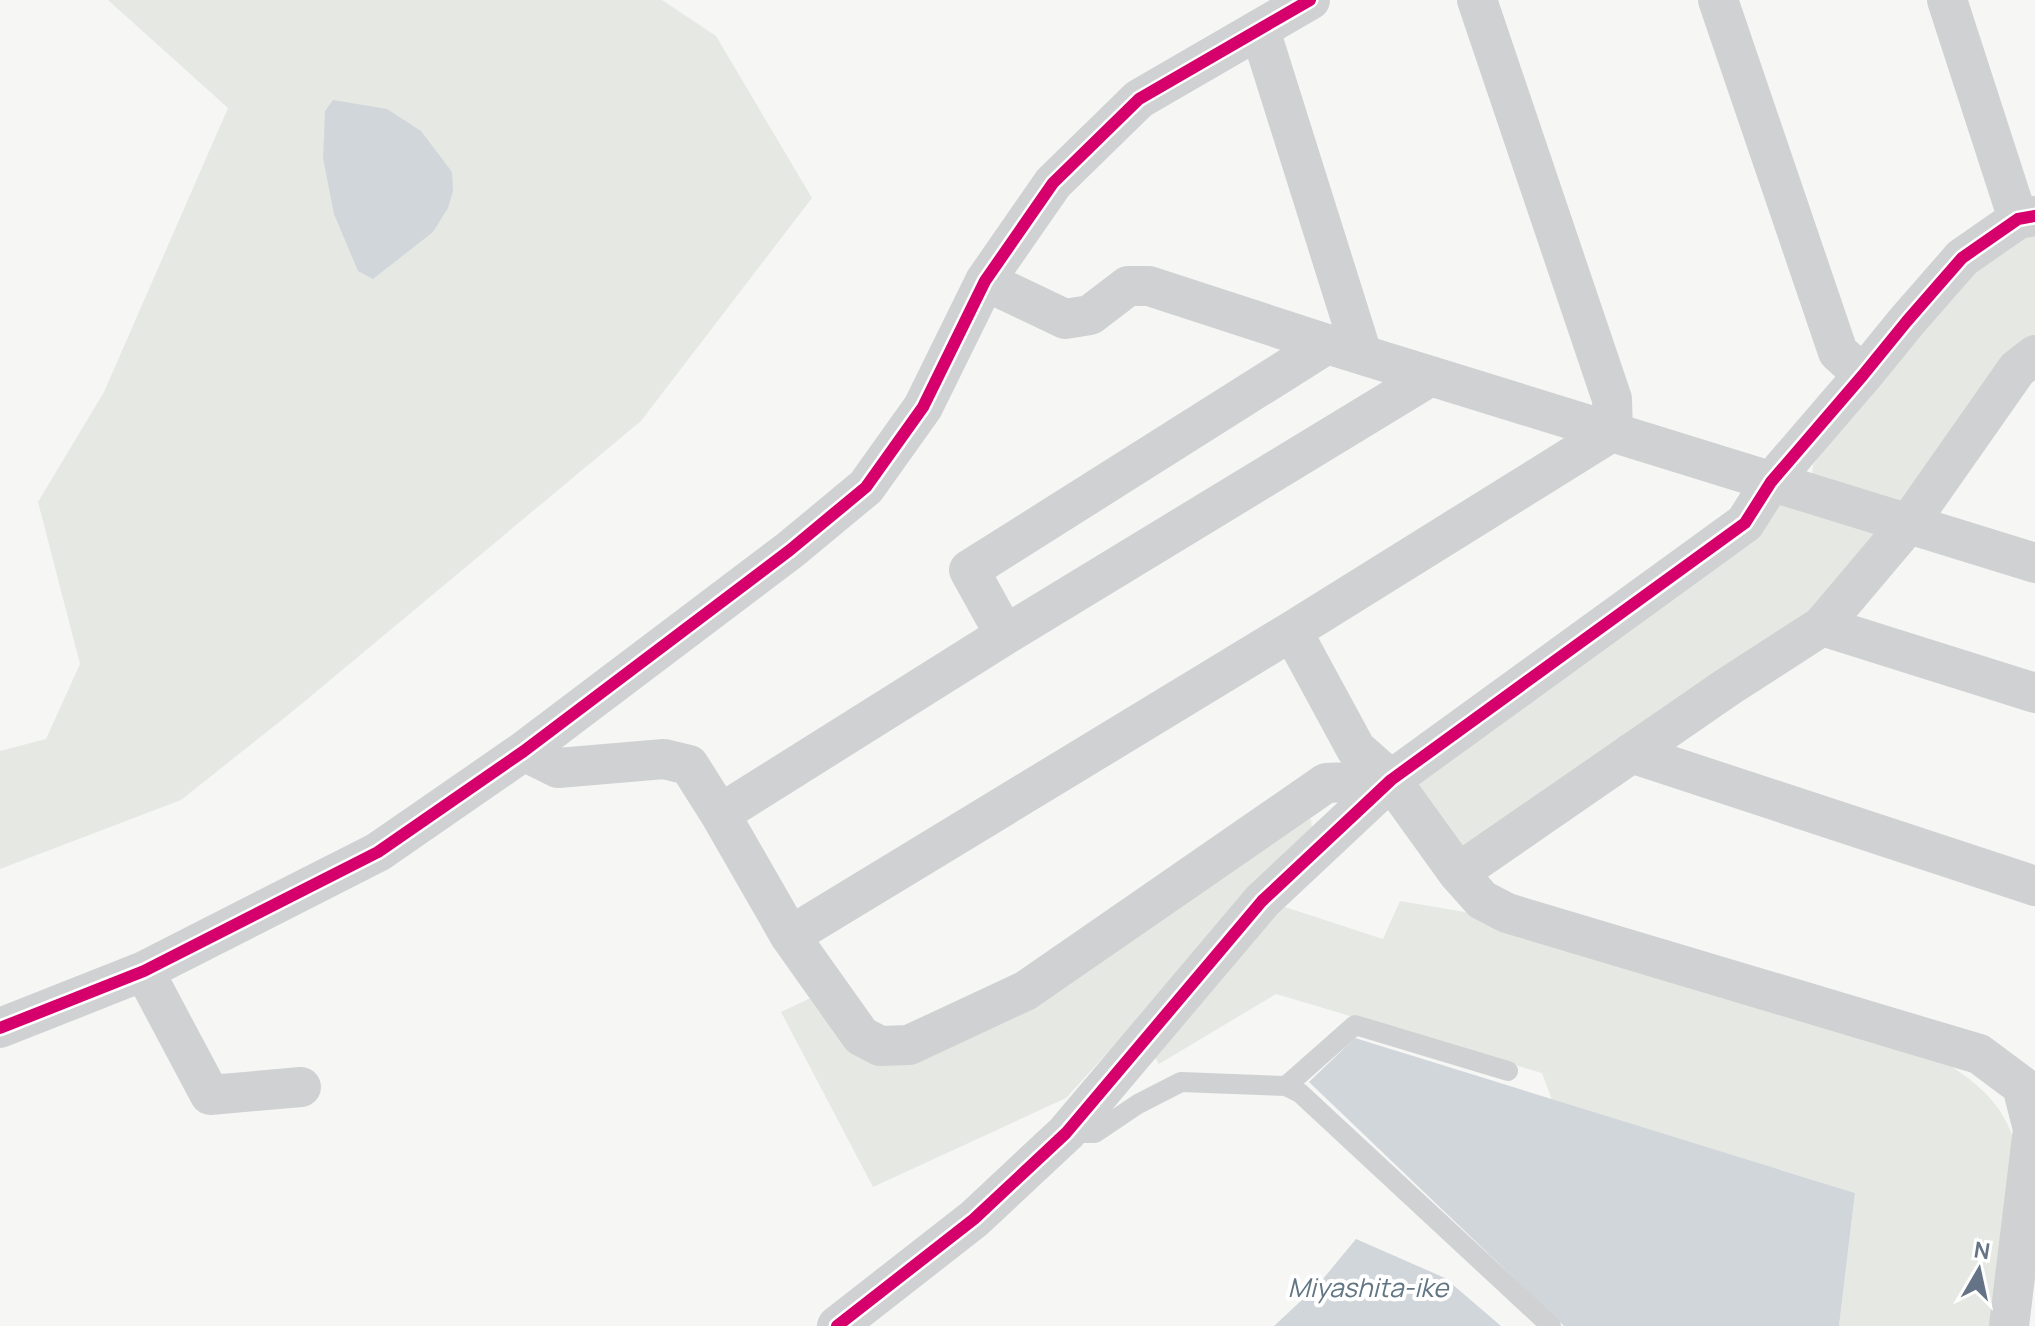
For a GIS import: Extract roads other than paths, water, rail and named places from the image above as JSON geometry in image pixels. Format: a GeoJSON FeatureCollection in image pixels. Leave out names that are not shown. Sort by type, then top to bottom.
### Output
{"type":"FeatureCollection","features":[{"type":"Feature","properties":{"kind":"street"},"geometry":{"type":"LineString","coordinates":[[0,1028],[144,971],[378,852],[524,751],[790,550],[866,487],[923,407],[985,281],[1053,183],[1139,99],[1310,0]]}},
{"type":"Feature","properties":{"kind":"street"},"geometry":{"type":"LineString","coordinates":[[1477,0],[1612,399],[1613,431]]}},
{"type":"Feature","properties":{"kind":"street"},"geometry":{"type":"LineString","coordinates":[[1718,0],[1838,352],[1863,375]]}},
{"type":"Feature","properties":{"kind":"street"},"geometry":{"type":"LineString","coordinates":[[837,1326],[974,1219],[1066,1133],[1262,901],[1391,780],[1745,523],[1771,482],[1962,258],[2026,218],[1947,0]]}},
{"type":"Feature","properties":{"kind":"street"},"geometry":{"type":"LineString","coordinates":[[1260,30],[1345,349]]}},
{"type":"Feature","properties":{"kind":"street"},"geometry":{"type":"LineString","coordinates":[[985,281],[1065,319],[1090,315],[1128,286],[1149,286],[2035,563]]}},
{"type":"Feature","properties":{"kind":"street"},"geometry":{"type":"LineString","coordinates":[[1005,635],[969,570],[1345,349]]}},
{"type":"Feature","properties":{"kind":"street"},"geometry":{"type":"LineString","coordinates":[[1458,873],[1729,686],[1822,626],[1909,523],[2017,369],[2035,355]]}},
{"type":"Feature","properties":{"kind":"street"},"geometry":{"type":"LineString","coordinates":[[720,814],[1005,635],[1431,376]]}},
{"type":"Feature","properties":{"kind":"street"},"geometry":{"type":"LineString","coordinates":[[790,936],[1292,631],[1613,431]]}},
{"type":"Feature","properties":{"kind":"street"},"geometry":{"type":"LineString","coordinates":[[1822,626],[2035,693]]}},
{"type":"Feature","properties":{"kind":"street"},"geometry":{"type":"LineString","coordinates":[[1292,631],[1356,749],[1391,780],[1458,873],[1482,900],[1507,913],[1979,1054],[2029,1082],[2033,1129],[2009,1326]]}},
{"type":"Feature","properties":{"kind":"street"},"geometry":{"type":"LineString","coordinates":[[524,751],[558,768],[664,759],[689,765],[790,936],[861,1036],[880,1046],[909,1045],[1025,991],[1326,783],[1391,780]]}},
{"type":"Feature","properties":{"kind":"street"},"geometry":{"type":"LineString","coordinates":[[1631,753],[2035,886]]}},
{"type":"Feature","properties":{"kind":"street"},"geometry":{"type":"LineString","coordinates":[[144,971],[210,1095],[301,1087]]}},
{"type":"Feature","properties":{"kind":"lane"},"geometry":{"type":"LineString","coordinates":[[1286,1086],[1355,1025],[1508,1071]]}},
{"type":"Feature","properties":{"kind":"lane"},"geometry":{"type":"LineString","coordinates":[[1066,1133],[1095,1133],[1138,1104],[1181,1082],[1286,1086],[1300,1093],[1551,1326]]}},
{"type":"Feature","properties":{"kind":"water"},"geometry":{"type":"Polygon","coordinates":[[[333,100],[387,109],[421,131],[452,172],[453,191],[448,208],[433,232],[373,279],[358,271],[334,214],[323,158],[325,111],[333,100]]]}},
{"type":"Feature","properties":{"kind":"water"},"geometry":{"type":"Polygon","coordinates":[[[1355,1038],[1855,1193],[1839,1326],[1564,1326],[1309,1082],[1355,1038]]]}},
{"type":"Feature","properties":{"kind":"water","name":"Miyashita-ike"},"geometry":{"type":"Polygon","coordinates":[[[1356,1239],[1445,1278],[1501,1326],[1274,1326],[1318,1285],[1356,1239]]]}}]}
